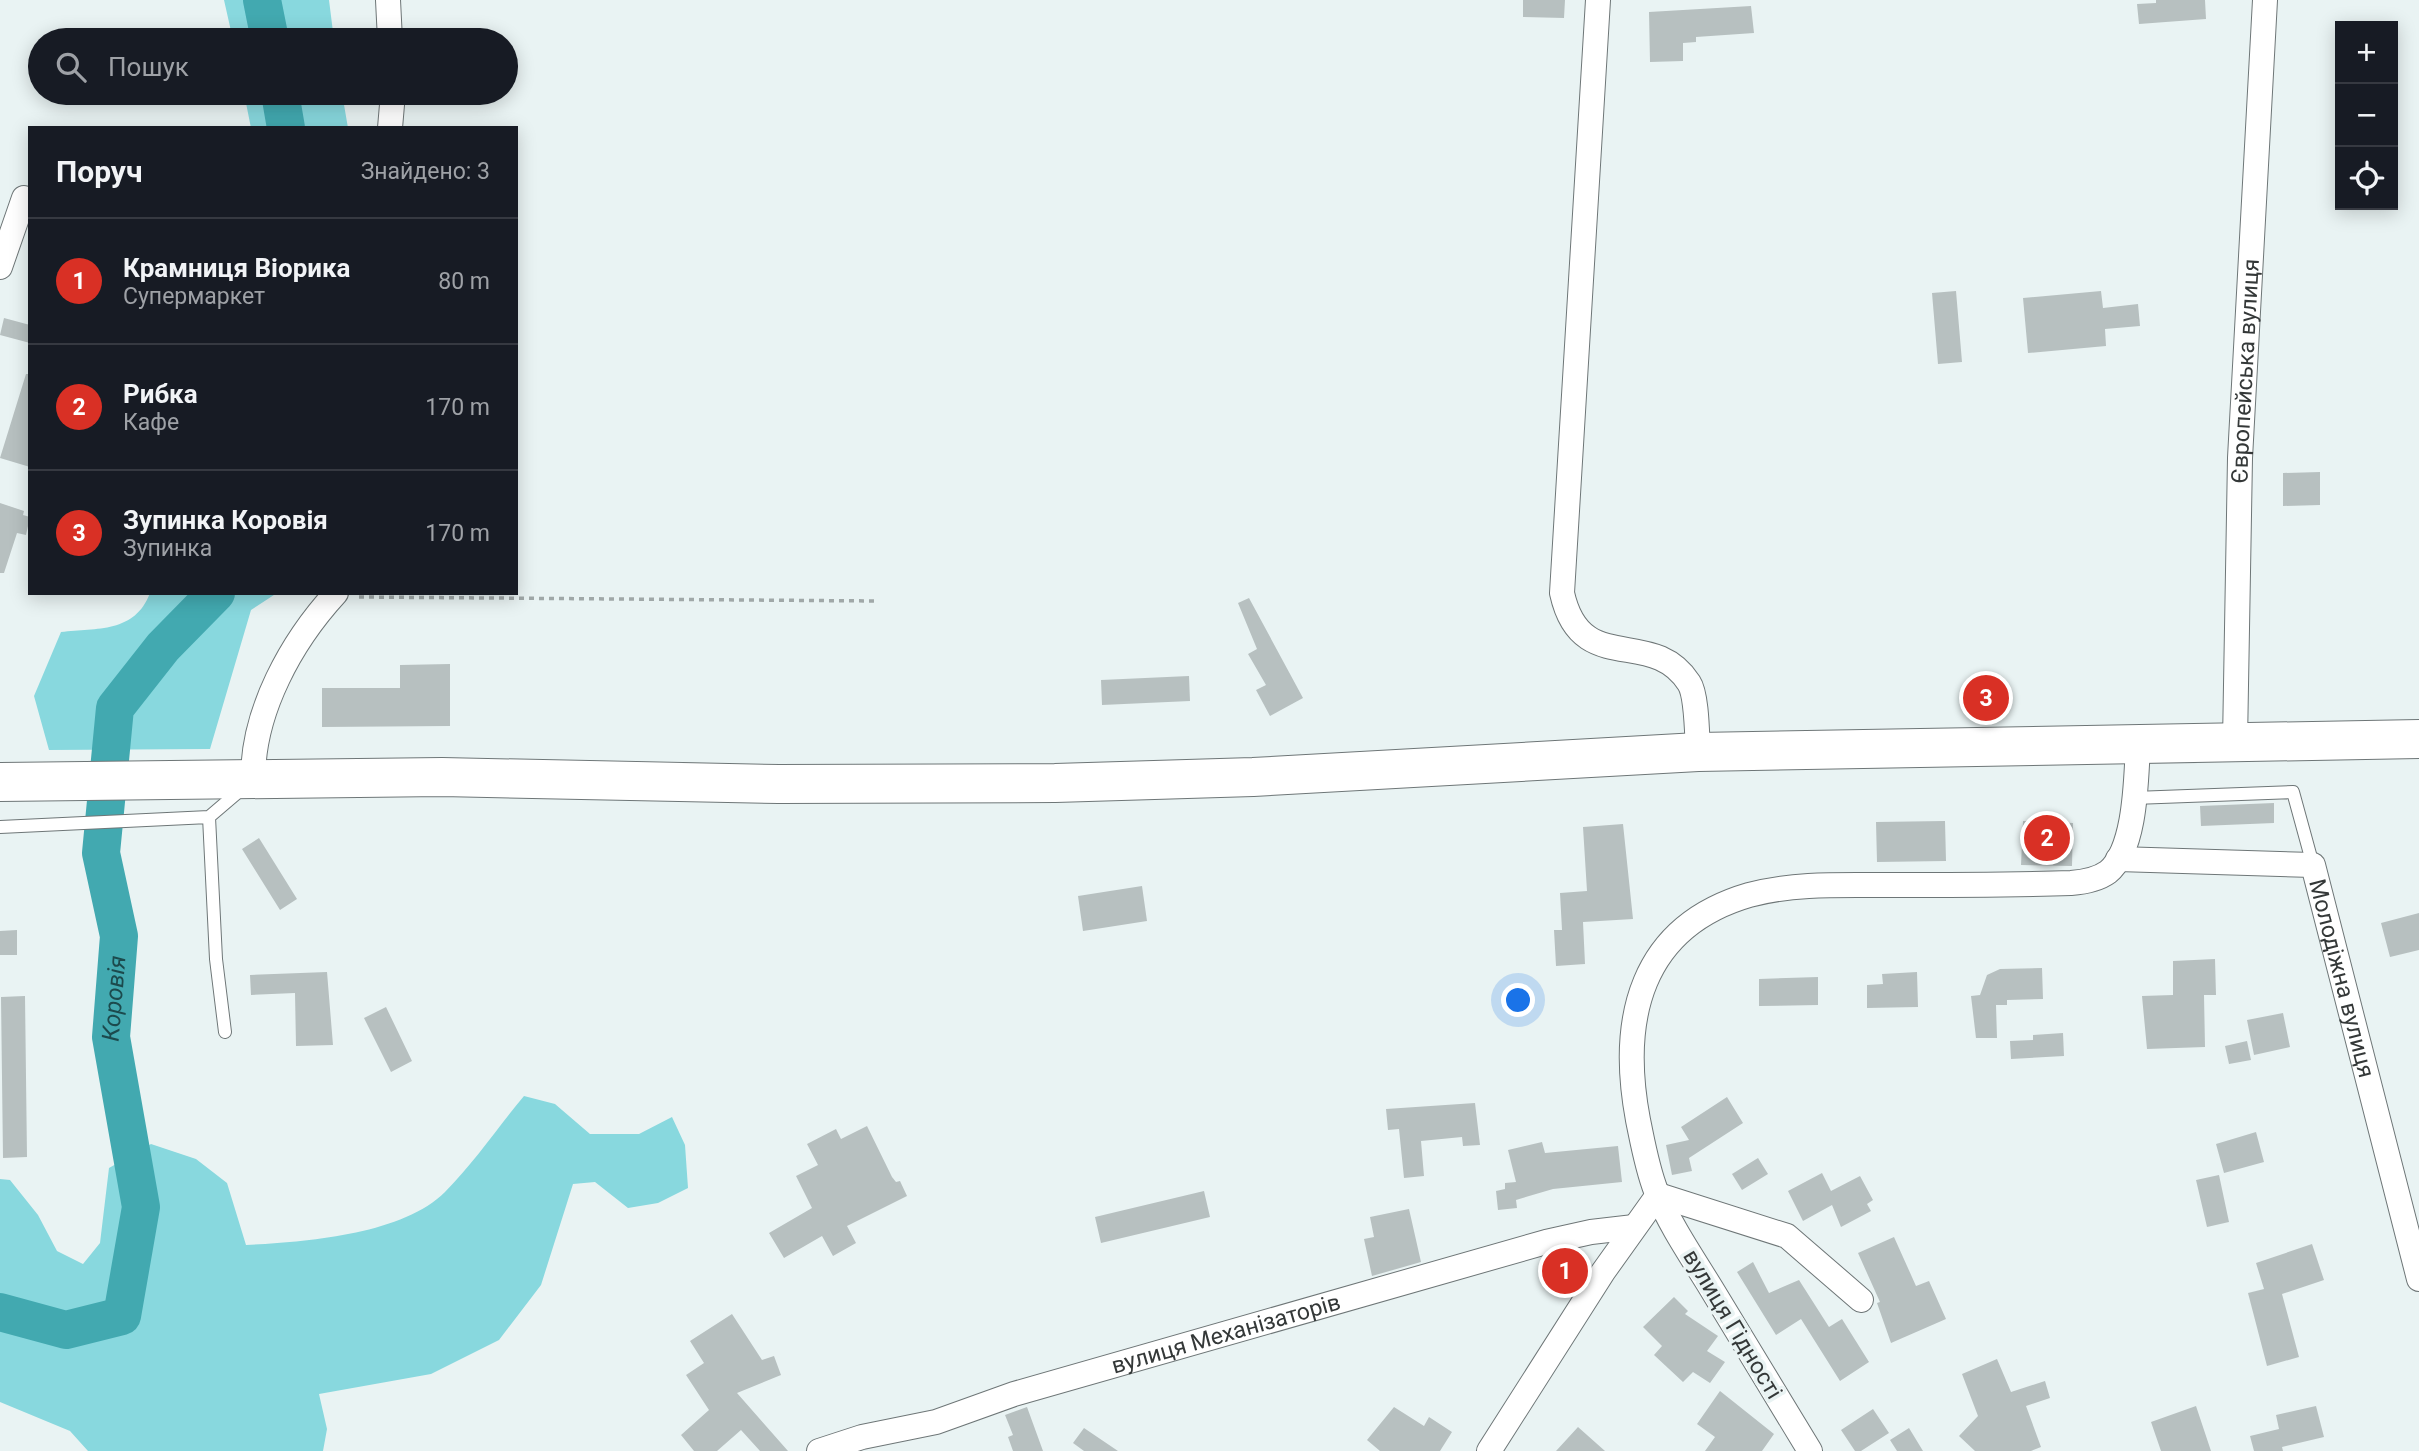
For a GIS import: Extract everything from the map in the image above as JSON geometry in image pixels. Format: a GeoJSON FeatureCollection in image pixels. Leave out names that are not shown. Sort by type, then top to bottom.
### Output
{"type":"FeatureCollection","features":[{"type":"Feature","properties":{"kind":"main road"},"geometry":{"type":"LineString","coordinates":[[11,782],[442,777],[779,784],[1068,783],[1254,777],[1698,752],[2419,739]]}},
{"type":"Feature","properties":{"kind":"street"},"geometry":{"type":"LineString","coordinates":[[388,0],[389,28]]}},
{"type":"Feature","properties":{"kind":"street"},"geometry":{"type":"LineString","coordinates":[[1598,0],[1562,593],[1566,611],[1578,632],[1591,642],[1647,653],[1666,660],[1691,685],[1698,752]]}},
{"type":"Feature","properties":{"kind":"street","name":"Європейська вулиця"},"geometry":{"type":"LineString","coordinates":[[2235,742],[2241,458],[2265,0]]}},
{"type":"Feature","properties":{"kind":"street"},"geometry":{"type":"LineString","coordinates":[[390,126],[392,105]]}},
{"type":"Feature","properties":{"kind":"street"},"geometry":{"type":"LineString","coordinates":[[0,267],[24,198]]}},
{"type":"Feature","properties":{"kind":"street"},"geometry":{"type":"LineString","coordinates":[[253,778],[253,749],[280,674],[305,633],[334,595]]}},
{"type":"Feature","properties":{"kind":"street"},"geometry":{"type":"LineString","coordinates":[[2118,859],[2134,798],[2138,745]]}},
{"type":"Feature","properties":{"kind":"street","name":"Молодіжна вулиця"},"geometry":{"type":"LineString","coordinates":[[2118,859],[2313,865],[2419,1279]]}},
{"type":"Feature","properties":{"kind":"street","name":"вулиця Гідності"},"geometry":{"type":"LineString","coordinates":[[1810,1451],[1658,1195],[1648,1167],[1634,1096],[1633,1020],[1643,981],[1651,967],[1683,931],[1730,903],[1774,890],[1828,886],[2071,883],[2097,878],[2107,873],[2118,859]]}},
{"type":"Feature","properties":{"kind":"street"},"geometry":{"type":"LineString","coordinates":[[1489,1451],[1634,1227],[1658,1195],[1787,1236],[1861,1300]]}},
{"type":"Feature","properties":{"kind":"street","name":"вулиця Механізаторів"},"geometry":{"type":"LineString","coordinates":[[830,1449],[936,1422],[1014,1394],[1546,1242],[1591,1232],[1634,1227]]}},
{"type":"Feature","properties":{"kind":"lane"},"geometry":{"type":"LineString","coordinates":[[0,827],[209,817],[253,778]]}},
{"type":"Feature","properties":{"kind":"lane"},"geometry":{"type":"LineString","coordinates":[[2134,798],[2293,792],[2313,865]]}},
{"type":"Feature","properties":{"kind":"lane"},"geometry":{"type":"LineString","coordinates":[[209,817],[216,959],[225,1032]]}},
{"type":"Feature","properties":{"kind":"path"},"geometry":{"type":"LineString","coordinates":[[334,595],[877,601]]}},
{"type":"Feature","properties":{"kind":"shaded area"},"geometry":{"type":"Polygon","coordinates":[[[224,0],[329,0],[332,28],[230,28],[224,0]]]}},
{"type":"Feature","properties":{"kind":"shaded area"},"geometry":{"type":"Polygon","coordinates":[[[246,105],[344,105],[348,126],[251,126],[246,105]]]}},
{"type":"Feature","properties":{"kind":"shaded area"},"geometry":{"type":"Polygon","coordinates":[[[149,595],[274,595],[251,610],[210,749],[49,750],[34,696],[61,632],[113,626],[125,622],[143,606],[149,595]]]}},
{"type":"Feature","properties":{"kind":"shaded area"},"geometry":{"type":"Polygon","coordinates":[[[524,1096],[555,1104],[590,1134],[639,1134],[672,1117],[685,1145],[688,1188],[658,1203],[628,1208],[595,1182],[573,1184],[541,1285],[499,1340],[431,1374],[319,1394],[327,1429],[323,1451],[88,1451],[70,1431],[0,1402],[0,1179],[10,1180],[38,1215],[57,1251],[83,1264],[100,1243],[109,1168],[151,1144],[196,1159],[227,1183],[246,1245],[323,1238],[378,1227],[404,1218],[426,1206],[456,1181],[524,1096]]]}},
{"type":"Feature","properties":{"kind":"building"},"geometry":{"type":"Polygon","coordinates":[[[1523,0],[1565,0],[1564,18],[1523,17],[1523,0]]]}},
{"type":"Feature","properties":{"kind":"building"},"geometry":{"type":"Polygon","coordinates":[[[2156,0],[2205,0],[2206,19],[2139,24],[2137,4],[2156,3],[2156,0]]]}},
{"type":"Feature","properties":{"kind":"building"},"geometry":{"type":"Polygon","coordinates":[[[1751,6],[1754,33],[1696,37],[1696,42],[1683,43],[1683,61],[1650,62],[1649,12],[1751,6]]]}},
{"type":"Feature","properties":{"kind":"building"},"geometry":{"type":"Polygon","coordinates":[[[1956,291],[1962,362],[1938,364],[1932,293],[1956,291]]]}},
{"type":"Feature","properties":{"kind":"building"},"geometry":{"type":"Polygon","coordinates":[[[2101,291],[2103,308],[2138,304],[2140,326],[2105,329],[2106,346],[2028,353],[2023,298],[2101,291]]]}},
{"type":"Feature","properties":{"kind":"building"},"geometry":{"type":"Polygon","coordinates":[[[4,318],[28,324],[28,342],[0,335],[4,318]]]}},
{"type":"Feature","properties":{"kind":"building"},"geometry":{"type":"Polygon","coordinates":[[[26,374],[28,374],[28,466],[0,458],[26,374]]]}},
{"type":"Feature","properties":{"kind":"building"},"geometry":{"type":"Polygon","coordinates":[[[2320,472],[2320,505],[2283,506],[2283,473],[2320,472]]]}},
{"type":"Feature","properties":{"kind":"building"},"geometry":{"type":"Polygon","coordinates":[[[0,503],[24,511],[23,515],[28,516],[28,526],[26,535],[17,533],[4,573],[0,573],[0,503]]]}},
{"type":"Feature","properties":{"kind":"building"},"geometry":{"type":"Polygon","coordinates":[[[1249,598],[1303,698],[1270,716],[1256,690],[1266,685],[1248,654],[1257,649],[1238,603],[1249,598]]]}},
{"type":"Feature","properties":{"kind":"building"},"geometry":{"type":"Polygon","coordinates":[[[450,664],[450,726],[322,727],[322,688],[400,688],[400,665],[450,664]]]}},
{"type":"Feature","properties":{"kind":"building"},"geometry":{"type":"Polygon","coordinates":[[[1189,676],[1190,701],[1102,705],[1101,680],[1189,676]]]}},
{"type":"Feature","properties":{"kind":"building"},"geometry":{"type":"Polygon","coordinates":[[[2274,803],[2274,823],[2201,826],[2200,806],[2274,803]]]}},
{"type":"Feature","properties":{"kind":"building"},"geometry":{"type":"Polygon","coordinates":[[[1945,821],[1946,861],[1877,862],[1876,822],[1945,821]]]}},
{"type":"Feature","properties":{"kind":"building"},"geometry":{"type":"Polygon","coordinates":[[[2023,821],[2073,823],[2072,866],[2021,865],[2023,821]]]}},
{"type":"Feature","properties":{"kind":"building"},"geometry":{"type":"Polygon","coordinates":[[[1623,824],[1633,919],[1583,922],[1585,964],[1556,966],[1554,930],[1562,930],[1560,893],[1587,891],[1583,827],[1623,824]]]}},
{"type":"Feature","properties":{"kind":"building"},"geometry":{"type":"Polygon","coordinates":[[[259,838],[297,899],[280,910],[242,849],[259,838]]]}},
{"type":"Feature","properties":{"kind":"building"},"geometry":{"type":"Polygon","coordinates":[[[1142,886],[1147,921],[1083,931],[1078,896],[1142,886]]]}},
{"type":"Feature","properties":{"kind":"building"},"geometry":{"type":"Polygon","coordinates":[[[2419,913],[2419,950],[2390,957],[2381,923],[2419,913]]]}},
{"type":"Feature","properties":{"kind":"building"},"geometry":{"type":"Polygon","coordinates":[[[17,930],[17,955],[0,955],[0,931],[17,930]]]}},
{"type":"Feature","properties":{"kind":"building"},"geometry":{"type":"Polygon","coordinates":[[[2215,959],[2216,995],[2204,995],[2205,1047],[2147,1049],[2142,996],[2173,995],[2173,961],[2215,959]]]}},
{"type":"Feature","properties":{"kind":"building"},"geometry":{"type":"Polygon","coordinates":[[[2042,968],[2043,999],[2007,1000],[2007,1005],[1996,1005],[1997,1038],[1976,1038],[1971,996],[1980,995],[1987,975],[2000,969],[2042,968]]]}},
{"type":"Feature","properties":{"kind":"building"},"geometry":{"type":"Polygon","coordinates":[[[327,972],[333,1045],[296,1046],[295,993],[251,995],[250,975],[327,972]]]}},
{"type":"Feature","properties":{"kind":"building"},"geometry":{"type":"Polygon","coordinates":[[[1917,972],[1918,1007],[1867,1008],[1867,985],[1883,984],[1882,974],[1917,972]]]}},
{"type":"Feature","properties":{"kind":"building"},"geometry":{"type":"Polygon","coordinates":[[[1818,977],[1818,1005],[1759,1006],[1759,979],[1818,977]]]}},
{"type":"Feature","properties":{"kind":"building"},"geometry":{"type":"Polygon","coordinates":[[[25,996],[27,1157],[3,1158],[1,997],[25,996]]]}},
{"type":"Feature","properties":{"kind":"building"},"geometry":{"type":"Polygon","coordinates":[[[386,1007],[412,1061],[391,1072],[364,1018],[386,1007]]]}},
{"type":"Feature","properties":{"kind":"building"},"geometry":{"type":"Polygon","coordinates":[[[2283,1013],[2290,1047],[2254,1055],[2247,1020],[2283,1013]]]}},
{"type":"Feature","properties":{"kind":"building"},"geometry":{"type":"Polygon","coordinates":[[[2063,1033],[2064,1056],[2011,1059],[2010,1041],[2033,1040],[2033,1035],[2063,1033]]]}},
{"type":"Feature","properties":{"kind":"building"},"geometry":{"type":"Polygon","coordinates":[[[2247,1041],[2251,1060],[2229,1064],[2225,1046],[2247,1041]]]}},
{"type":"Feature","properties":{"kind":"building"},"geometry":{"type":"Polygon","coordinates":[[[1727,1097],[1743,1123],[1689,1158],[1692,1171],[1672,1175],[1666,1145],[1689,1140],[1681,1127],[1727,1097]]]}},
{"type":"Feature","properties":{"kind":"building"},"geometry":{"type":"Polygon","coordinates":[[[1475,1103],[1480,1145],[1463,1146],[1462,1137],[1421,1141],[1424,1176],[1404,1178],[1399,1129],[1388,1130],[1386,1109],[1475,1103]]]}},
{"type":"Feature","properties":{"kind":"building"},"geometry":{"type":"Polygon","coordinates":[[[867,1126],[892,1177],[896,1182],[900,1181],[907,1196],[847,1226],[856,1243],[833,1256],[822,1236],[784,1258],[769,1233],[812,1208],[796,1176],[818,1165],[807,1144],[836,1129],[841,1139],[867,1126]]]}},
{"type":"Feature","properties":{"kind":"building"},"geometry":{"type":"Polygon","coordinates":[[[2256,1132],[2264,1162],[2224,1173],[2216,1144],[2256,1132]]]}},
{"type":"Feature","properties":{"kind":"building"},"geometry":{"type":"Polygon","coordinates":[[[1542,1142],[1545,1153],[1618,1146],[1622,1182],[1553,1189],[1516,1200],[1517,1208],[1498,1210],[1496,1191],[1505,1189],[1505,1183],[1516,1182],[1508,1150],[1542,1142]]]}},
{"type":"Feature","properties":{"kind":"building"},"geometry":{"type":"Polygon","coordinates":[[[1758,1158],[1768,1174],[1742,1190],[1732,1174],[1758,1158]]]}},
{"type":"Feature","properties":{"kind":"building"},"geometry":{"type":"Polygon","coordinates":[[[1822,1173],[1831,1191],[1860,1176],[1873,1200],[1867,1204],[1871,1211],[1841,1227],[1832,1205],[1803,1221],[1788,1191],[1822,1173]]]}},
{"type":"Feature","properties":{"kind":"building"},"geometry":{"type":"Polygon","coordinates":[[[2219,1175],[2229,1222],[2207,1227],[2196,1180],[2219,1175]]]}},
{"type":"Feature","properties":{"kind":"building"},"geometry":{"type":"Polygon","coordinates":[[[1204,1191],[1210,1217],[1101,1243],[1095,1217],[1204,1191]]]}},
{"type":"Feature","properties":{"kind":"building"},"geometry":{"type":"Polygon","coordinates":[[[1409,1209],[1421,1262],[1372,1276],[1364,1239],[1374,1237],[1370,1217],[1409,1209]]]}},
{"type":"Feature","properties":{"kind":"building"},"geometry":{"type":"Polygon","coordinates":[[[1894,1237],[1916,1286],[1929,1281],[1946,1319],[1891,1343],[1877,1303],[1880,1302],[1858,1253],[1894,1237]]]}},
{"type":"Feature","properties":{"kind":"building"},"geometry":{"type":"Polygon","coordinates":[[[2312,1244],[2324,1280],[2282,1294],[2299,1357],[2267,1366],[2248,1293],[2264,1289],[2256,1263],[2312,1244]]]}},
{"type":"Feature","properties":{"kind":"building"},"geometry":{"type":"Polygon","coordinates":[[[1753,1262],[1769,1293],[1799,1280],[1829,1327],[1842,1319],[1869,1362],[1840,1381],[1801,1319],[1776,1335],[1737,1272],[1753,1262]]]}},
{"type":"Feature","properties":{"kind":"building"},"geometry":{"type":"Polygon","coordinates":[[[1674,1297],[1688,1311],[1685,1314],[1718,1336],[1707,1351],[1725,1362],[1710,1383],[1693,1372],[1683,1382],[1654,1355],[1662,1346],[1643,1327],[1674,1297]]]}},
{"type":"Feature","properties":{"kind":"building"},"geometry":{"type":"Polygon","coordinates":[[[732,1314],[762,1360],[774,1356],[781,1375],[737,1393],[788,1451],[760,1451],[741,1430],[717,1451],[694,1451],[681,1435],[709,1410],[686,1375],[704,1363],[690,1341],[732,1314]]]}},
{"type":"Feature","properties":{"kind":"building"},"geometry":{"type":"Polygon","coordinates":[[[1997,1359],[2011,1392],[2045,1381],[2050,1398],[2026,1406],[2041,1447],[2031,1451],[1975,1451],[1959,1436],[1978,1416],[1962,1374],[1997,1359]]]}},
{"type":"Feature","properties":{"kind":"building"},"geometry":{"type":"Polygon","coordinates":[[[1720,1391],[1774,1434],[1762,1451],[1705,1451],[1715,1437],[1697,1424],[1720,1391]]]}},
{"type":"Feature","properties":{"kind":"building"},"geometry":{"type":"Polygon","coordinates":[[[2196,1406],[2211,1451],[2161,1451],[2151,1422],[2196,1406]]]}},
{"type":"Feature","properties":{"kind":"building"},"geometry":{"type":"Polygon","coordinates":[[[2316,1406],[2324,1437],[2282,1447],[2283,1451],[2254,1451],[2250,1436],[2279,1429],[2276,1415],[2316,1406]]]}},
{"type":"Feature","properties":{"kind":"building"},"geometry":{"type":"Polygon","coordinates":[[[1027,1407],[1043,1451],[1013,1451],[1008,1437],[1013,1435],[1005,1415],[1027,1407]]]}},
{"type":"Feature","properties":{"kind":"building"},"geometry":{"type":"Polygon","coordinates":[[[1394,1407],[1424,1426],[1429,1417],[1452,1432],[1440,1451],[1380,1451],[1367,1440],[1394,1407]]]}},
{"type":"Feature","properties":{"kind":"building"},"geometry":{"type":"Polygon","coordinates":[[[1873,1409],[1889,1433],[1861,1451],[1855,1451],[1841,1430],[1873,1409]]]}},
{"type":"Feature","properties":{"kind":"building"},"geometry":{"type":"Polygon","coordinates":[[[1578,1427],[1605,1451],[1556,1451],[1578,1427]]]}},
{"type":"Feature","properties":{"kind":"building"},"geometry":{"type":"Polygon","coordinates":[[[1084,1428],[1118,1451],[1084,1451],[1073,1443],[1084,1428]]]}},
{"type":"Feature","properties":{"kind":"building"},"geometry":{"type":"Polygon","coordinates":[[[1909,1428],[1923,1451],[1897,1451],[1890,1440],[1909,1428]]]}},
{"type":"Feature","properties":{"kind":"waterway","name":"Коровія"},"geometry":{"type":"LineString","coordinates":[[262,0],[268,28]]}},
{"type":"Feature","properties":{"kind":"waterway","name":"Коровія"},"geometry":{"type":"LineString","coordinates":[[282,105],[286,126]]}},
{"type":"Feature","properties":{"kind":"waterway","name":"Коровія"},"geometry":{"type":"LineString","coordinates":[[0,1312],[66,1330],[122,1316],[141,1207],[111,1037],[119,936],[101,853],[115,708],[163,647],[214,595]]}},
{"type":"Feature","properties":{"kind":"place","name":"Зупинка Коровія"},"geometry":{"type":"Point","coordinates":[1986,698]}},
{"type":"Feature","properties":{"kind":"place","name":"Рибка"},"geometry":{"type":"Point","coordinates":[2047,838]}},
{"type":"Feature","properties":{"kind":"place","name":"Крамниця Віорика"},"geometry":{"type":"Point","coordinates":[1565,1271]}}]}
